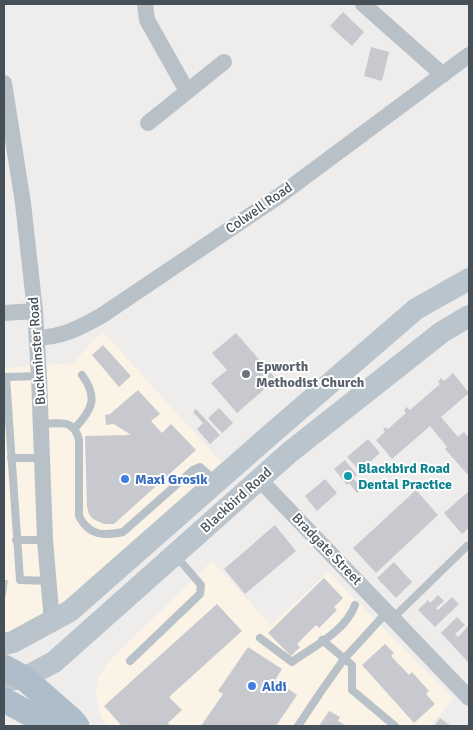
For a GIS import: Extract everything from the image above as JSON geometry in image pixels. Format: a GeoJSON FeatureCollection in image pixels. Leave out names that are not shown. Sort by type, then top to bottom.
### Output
{"type":"FeatureCollection","features":[{"type":"Feature","properties":{"kind":"main road","name":"Blackbird Road"},"geometry":{"type":"LineString","coordinates":[[4,644],[13,642],[70,612],[216,482],[416,309],[469,279]]}},
{"type":"Feature","properties":{"kind":"main road","name":"Blackbird Road"},"geometry":{"type":"LineString","coordinates":[[10,675],[54,662],[290,452],[442,332],[469,316]]}},
{"type":"Feature","properties":{"kind":"main road"},"geometry":{"type":"LineString","coordinates":[[306,404],[326,423]]}},
{"type":"Feature","properties":{"kind":"main road"},"geometry":{"type":"LineString","coordinates":[[10,675],[72,720],[77,726]]}},
{"type":"Feature","properties":{"kind":"main road"},"geometry":{"type":"LineString","coordinates":[[4,700],[23,720],[61,726]]}},
{"type":"Feature","properties":{"kind":"street"},"geometry":{"type":"LineString","coordinates":[[145,4],[147,20],[187,92]]}},
{"type":"Feature","properties":{"kind":"street"},"geometry":{"type":"LineString","coordinates":[[363,4],[443,75]]}},
{"type":"Feature","properties":{"kind":"street","name":"Colwell Road"},"geometry":{"type":"LineString","coordinates":[[37,338],[56,337],[72,332],[102,316],[279,196],[469,55]]}},
{"type":"Feature","properties":{"kind":"street"},"geometry":{"type":"LineString","coordinates":[[148,123],[224,62]]}},
{"type":"Feature","properties":{"kind":"street","name":"Buckminster Road"},"geometry":{"type":"LineString","coordinates":[[4,83],[23,203],[35,311],[45,540],[52,622]]}},
{"type":"Feature","properties":{"kind":"street"},"geometry":{"type":"LineString","coordinates":[[4,313],[35,311]]}},
{"type":"Feature","properties":{"kind":"street","name":"Bradgate Street"},"geometry":{"type":"LineString","coordinates":[[260,480],[469,698]]}},
{"type":"Feature","properties":{"kind":"lane"},"geometry":{"type":"LineString","coordinates":[[75,428],[86,417],[92,401],[90,387],[82,374]]}},
{"type":"Feature","properties":{"kind":"lane"},"geometry":{"type":"LineString","coordinates":[[39,376],[6,377],[20,580],[50,581]]}},
{"type":"Feature","properties":{"kind":"lane"},"geometry":{"type":"LineString","coordinates":[[41,424],[67,424],[75,428],[79,440],[79,516],[83,525],[92,532],[112,534],[123,532],[193,470],[200,467],[216,482]]}},
{"type":"Feature","properties":{"kind":"lane"},"geometry":{"type":"LineString","coordinates":[[11,458],[42,458]]}},
{"type":"Feature","properties":{"kind":"lane"},"geometry":{"type":"LineString","coordinates":[[16,540],[45,540]]}},
{"type":"Feature","properties":{"kind":"lane"},"geometry":{"type":"LineString","coordinates":[[298,726],[344,659],[467,546]]}},
{"type":"Feature","properties":{"kind":"lane"},"geometry":{"type":"LineString","coordinates":[[130,661],[200,594],[201,585],[175,555]]}},
{"type":"Feature","properties":{"kind":"lane"},"geometry":{"type":"LineString","coordinates":[[260,638],[292,662],[341,627],[351,615],[355,606]]}},
{"type":"Feature","properties":{"kind":"lane"},"geometry":{"type":"LineString","coordinates":[[322,640],[352,665],[352,690],[395,726]]}},
{"type":"Feature","properties":{"kind":"shaded area"},"geometry":{"type":"Polygon","coordinates":[[[103,332],[229,471],[120,567],[4,644],[4,368],[74,363],[92,341],[103,332]]]}},
{"type":"Feature","properties":{"kind":"shaded area"},"geometry":{"type":"Polygon","coordinates":[[[212,561],[271,625],[328,572],[453,698],[431,726],[107,726],[101,716],[96,696],[98,678],[108,662],[212,561]]]}},
{"type":"Feature","properties":{"kind":"building"},"geometry":{"type":"Polygon","coordinates":[[[343,12],[364,32],[352,46],[330,26],[343,12]]]}},
{"type":"Feature","properties":{"kind":"building"},"geometry":{"type":"Polygon","coordinates":[[[371,47],[389,52],[382,81],[364,76],[371,47]]]}},
{"type":"Feature","properties":{"kind":"building","name":"Epworth Methodist Church"},"geometry":{"type":"Polygon","coordinates":[[[236,333],[276,379],[237,413],[211,383],[227,370],[212,353],[236,333]]]}},
{"type":"Feature","properties":{"kind":"building"},"geometry":{"type":"Polygon","coordinates":[[[103,345],[131,376],[119,387],[92,355],[103,345]]]}},
{"type":"Feature","properties":{"kind":"building"},"geometry":{"type":"Polygon","coordinates":[[[453,373],[469,393],[441,417],[458,437],[464,432],[469,438],[469,476],[445,449],[447,447],[430,426],[392,459],[376,440],[385,432],[383,429],[386,427],[388,429],[406,413],[404,410],[407,407],[410,410],[440,384],[438,382],[441,378],[444,381],[453,373]]]}},
{"type":"Feature","properties":{"kind":"building","name":"Maxi Grosik"},"geometry":{"type":"Polygon","coordinates":[[[138,390],[160,414],[151,421],[162,433],[171,424],[196,450],[114,524],[104,524],[93,519],[87,507],[85,436],[131,435],[114,424],[106,425],[105,415],[110,414],[138,390]]]}},
{"type":"Feature","properties":{"kind":"building"},"geometry":{"type":"Polygon","coordinates":[[[219,408],[233,423],[222,433],[208,418],[219,408]]]}},
{"type":"Feature","properties":{"kind":"building"},"geometry":{"type":"Polygon","coordinates":[[[196,409],[220,435],[210,444],[197,429],[203,423],[193,412],[196,409]]]}},
{"type":"Feature","properties":{"kind":"building"},"geometry":{"type":"Polygon","coordinates":[[[368,439],[380,453],[360,471],[347,457],[368,439]]]}},
{"type":"Feature","properties":{"kind":"building","name":"Blackbird Road Dental Practice"},"geometry":{"type":"Polygon","coordinates":[[[345,460],[357,475],[353,478],[362,489],[357,493],[349,483],[347,485],[334,469],[345,460]]]}},
{"type":"Feature","properties":{"kind":"building"},"geometry":{"type":"Polygon","coordinates":[[[325,479],[337,493],[317,511],[305,496],[325,479]]]}},
{"type":"Feature","properties":{"kind":"building"},"geometry":{"type":"Polygon","coordinates":[[[416,490],[438,515],[376,573],[353,548],[416,490]]]}},
{"type":"Feature","properties":{"kind":"building"},"geometry":{"type":"Polygon","coordinates":[[[469,491],[469,528],[462,534],[444,513],[469,491]]]}},
{"type":"Feature","properties":{"kind":"building"},"geometry":{"type":"Polygon","coordinates":[[[275,525],[296,551],[245,594],[224,569],[275,525]]]}},
{"type":"Feature","properties":{"kind":"building"},"geometry":{"type":"Polygon","coordinates":[[[394,562],[412,582],[396,598],[377,578],[394,562]]]}},
{"type":"Feature","properties":{"kind":"building"},"geometry":{"type":"Polygon","coordinates":[[[324,578],[343,598],[334,607],[337,610],[319,628],[316,625],[297,644],[300,647],[291,656],[268,633],[324,578]]]}},
{"type":"Feature","properties":{"kind":"building"},"geometry":{"type":"Polygon","coordinates":[[[4,580],[8,580],[4,598],[4,580]]]}},
{"type":"Feature","properties":{"kind":"building"},"geometry":{"type":"Polygon","coordinates":[[[438,595],[444,601],[436,608],[438,610],[452,597],[459,604],[435,627],[418,610],[428,600],[430,603],[438,595]]]}},
{"type":"Feature","properties":{"kind":"building"},"geometry":{"type":"Polygon","coordinates":[[[217,604],[242,631],[169,697],[182,710],[168,723],[171,726],[122,726],[104,706],[217,604]]]}},
{"type":"Feature","properties":{"kind":"building"},"geometry":{"type":"Polygon","coordinates":[[[457,617],[465,625],[455,634],[458,637],[469,625],[469,663],[441,633],[457,617]]]}},
{"type":"Feature","properties":{"kind":"building"},"geometry":{"type":"Polygon","coordinates":[[[385,644],[394,653],[391,656],[409,675],[412,672],[429,691],[426,694],[435,704],[414,723],[362,665],[385,644]]]}},
{"type":"Feature","properties":{"kind":"building","name":"Aldi"},"geometry":{"type":"Polygon","coordinates":[[[248,647],[282,669],[275,680],[297,695],[276,726],[201,726],[223,694],[218,691],[248,647]]]}},
{"type":"Feature","properties":{"kind":"building"},"geometry":{"type":"Polygon","coordinates":[[[329,711],[340,717],[338,721],[347,726],[319,726],[329,711]]]}},
{"type":"Feature","properties":{"kind":"building"},"geometry":{"type":"Polygon","coordinates":[[[440,718],[451,726],[434,726],[440,718]]]}},
{"type":"Feature","properties":{"kind":"place","name":"Epworth Methodist Church"},"geometry":{"type":"Point","coordinates":[246,374]}},
{"type":"Feature","properties":{"kind":"place","name":"Blackbird Road Dental Practice"},"geometry":{"type":"Point","coordinates":[348,476]}},
{"type":"Feature","properties":{"kind":"place","name":"Maxi Grosik"},"geometry":{"type":"Point","coordinates":[125,479]}},
{"type":"Feature","properties":{"kind":"place","name":"Aldi"},"geometry":{"type":"Point","coordinates":[252,686]}}]}
